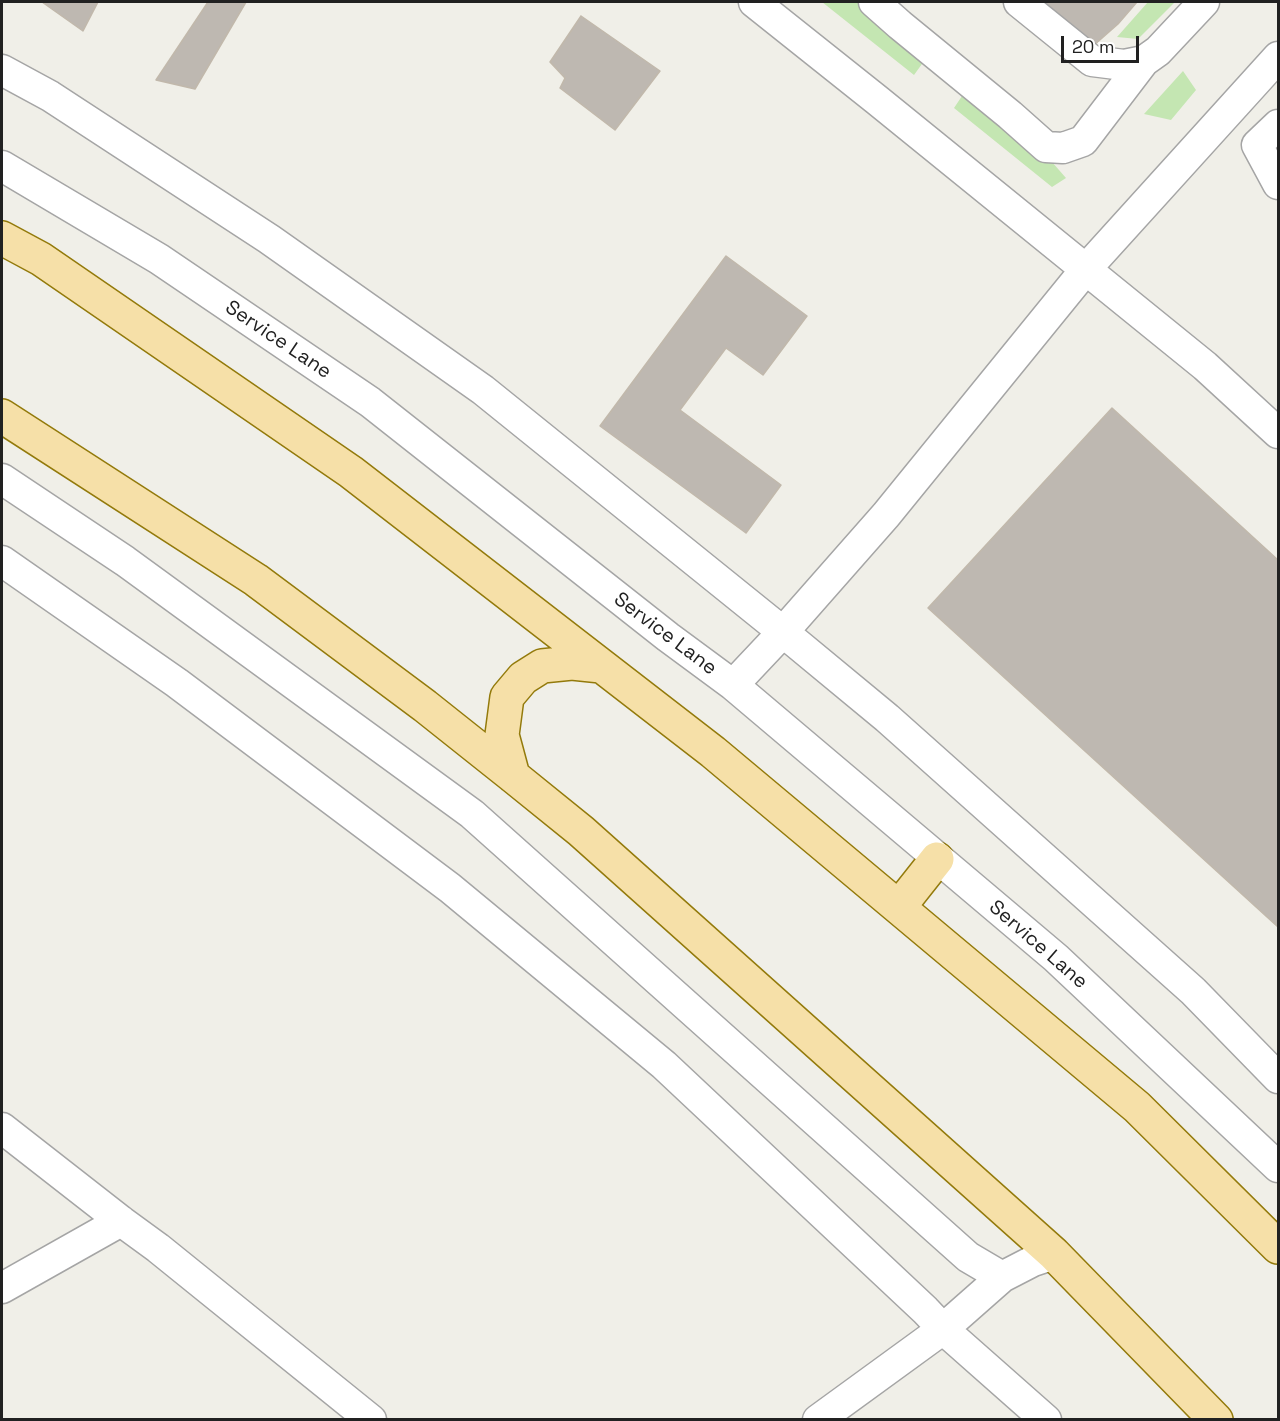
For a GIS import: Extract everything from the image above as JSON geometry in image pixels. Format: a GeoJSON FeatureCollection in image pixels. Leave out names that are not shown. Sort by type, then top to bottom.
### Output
{"type":"FeatureCollection","features":[{"type":"Feature","properties":{"kind":"main road"},"geometry":{"type":"LineString","coordinates":[[2,238],[41,259],[351,472],[713,752],[1137,1107],[1278,1247]]}},
{"type":"Feature","properties":{"kind":"main road"},"geometry":{"type":"LineString","coordinates":[[2,416],[256,580],[425,706],[581,831],[1054,1254],[1216,1419]]}},
{"type":"Feature","properties":{"kind":"main road"},"geometry":{"type":"LineString","coordinates":[[513,776],[502,735],[507,697],[523,678],[542,666],[572,663],[601,666]]}},
{"type":"Feature","properties":{"kind":"main road"},"geometry":{"type":"LineString","coordinates":[[899,907],[937,859]]}},
{"type":"Feature","properties":{"kind":"street"},"geometry":{"type":"LineString","coordinates":[[754,2],[1205,366],[1278,432]]}},
{"type":"Feature","properties":{"kind":"street"},"geometry":{"type":"LineString","coordinates":[[874,2],[1046,147],[1063,148],[1083,141],[1144,62],[1158,51],[1204,2]]}},
{"type":"Feature","properties":{"kind":"street"},"geometry":{"type":"LineString","coordinates":[[1019,2],[1092,62],[1124,65],[1144,62]]}},
{"type":"Feature","properties":{"kind":"street"},"geometry":{"type":"LineString","coordinates":[[733,685],[886,515],[1086,269],[1278,57]]}},
{"type":"Feature","properties":{"kind":"street"},"geometry":{"type":"LineString","coordinates":[[2,70],[50,96],[269,239],[483,390],[887,718],[1193,991],[1278,1078]]}},
{"type":"Feature","properties":{"kind":"street"},"geometry":{"type":"LineString","coordinates":[[1278,125],[1257,145],[1278,184]]}},
{"type":"Feature","properties":{"kind":"street","name":"Service Lane"},"geometry":{"type":"LineString","coordinates":[[2,166],[159,259],[370,402],[668,637],[733,685],[1056,958],[1278,1167]]}},
{"type":"Feature","properties":{"kind":"street"},"geometry":{"type":"LineString","coordinates":[[2,479],[125,561],[472,814],[968,1257],[1002,1277]]}},
{"type":"Feature","properties":{"kind":"street"},"geometry":{"type":"LineString","coordinates":[[2,561],[177,683],[450,888],[664,1065],[943,1329],[1046,1419]]}},
{"type":"Feature","properties":{"kind":"street"},"geometry":{"type":"LineString","coordinates":[[2,1128],[158,1248],[371,1419]]}},
{"type":"Feature","properties":{"kind":"street"},"geometry":{"type":"LineString","coordinates":[[2,1288],[121,1221]]}},
{"type":"Feature","properties":{"kind":"street"},"geometry":{"type":"LineString","coordinates":[[818,1419],[943,1329],[1002,1277],[1033,1261],[1054,1254]]}},
{"type":"Feature","properties":{"kind":"green space"},"geometry":{"type":"Polygon","coordinates":[[[822,2],[859,2],[927,57],[914,75],[822,2]]]}},
{"type":"Feature","properties":{"kind":"green space"},"geometry":{"type":"Polygon","coordinates":[[[1148,2],[1175,2],[1138,39],[1117,37],[1148,2]]]}},
{"type":"Feature","properties":{"kind":"green space"},"geometry":{"type":"Polygon","coordinates":[[[1183,71],[1196,90],[1171,120],[1144,114],[1183,71]]]}},
{"type":"Feature","properties":{"kind":"green space"},"geometry":{"type":"Polygon","coordinates":[[[962,96],[976,97],[1045,154],[1066,178],[1052,187],[954,108],[962,96]]]}},
{"type":"Feature","properties":{"kind":"building"},"geometry":{"type":"Polygon","coordinates":[[[42,2],[98,2],[83,31],[42,2]]]}},
{"type":"Feature","properties":{"kind":"building"},"geometry":{"type":"Polygon","coordinates":[[[208,2],[246,2],[195,89],[156,80],[208,2]]]}},
{"type":"Feature","properties":{"kind":"building"},"geometry":{"type":"Polygon","coordinates":[[[1037,2],[1137,2],[1118,24],[1093,46],[1037,2]]]}},
{"type":"Feature","properties":{"kind":"building"},"geometry":{"type":"Polygon","coordinates":[[[581,16],[660,71],[615,130],[560,88],[565,78],[550,62],[581,16]]]}},
{"type":"Feature","properties":{"kind":"building"},"geometry":{"type":"Polygon","coordinates":[[[726,256],[807,316],[763,375],[726,348],[680,410],[781,485],[746,533],[600,426],[726,256]]]}},
{"type":"Feature","properties":{"kind":"building"},"geometry":{"type":"Polygon","coordinates":[[[1112,408],[1278,560],[1278,927],[928,608],[1112,408]]]}}]}
